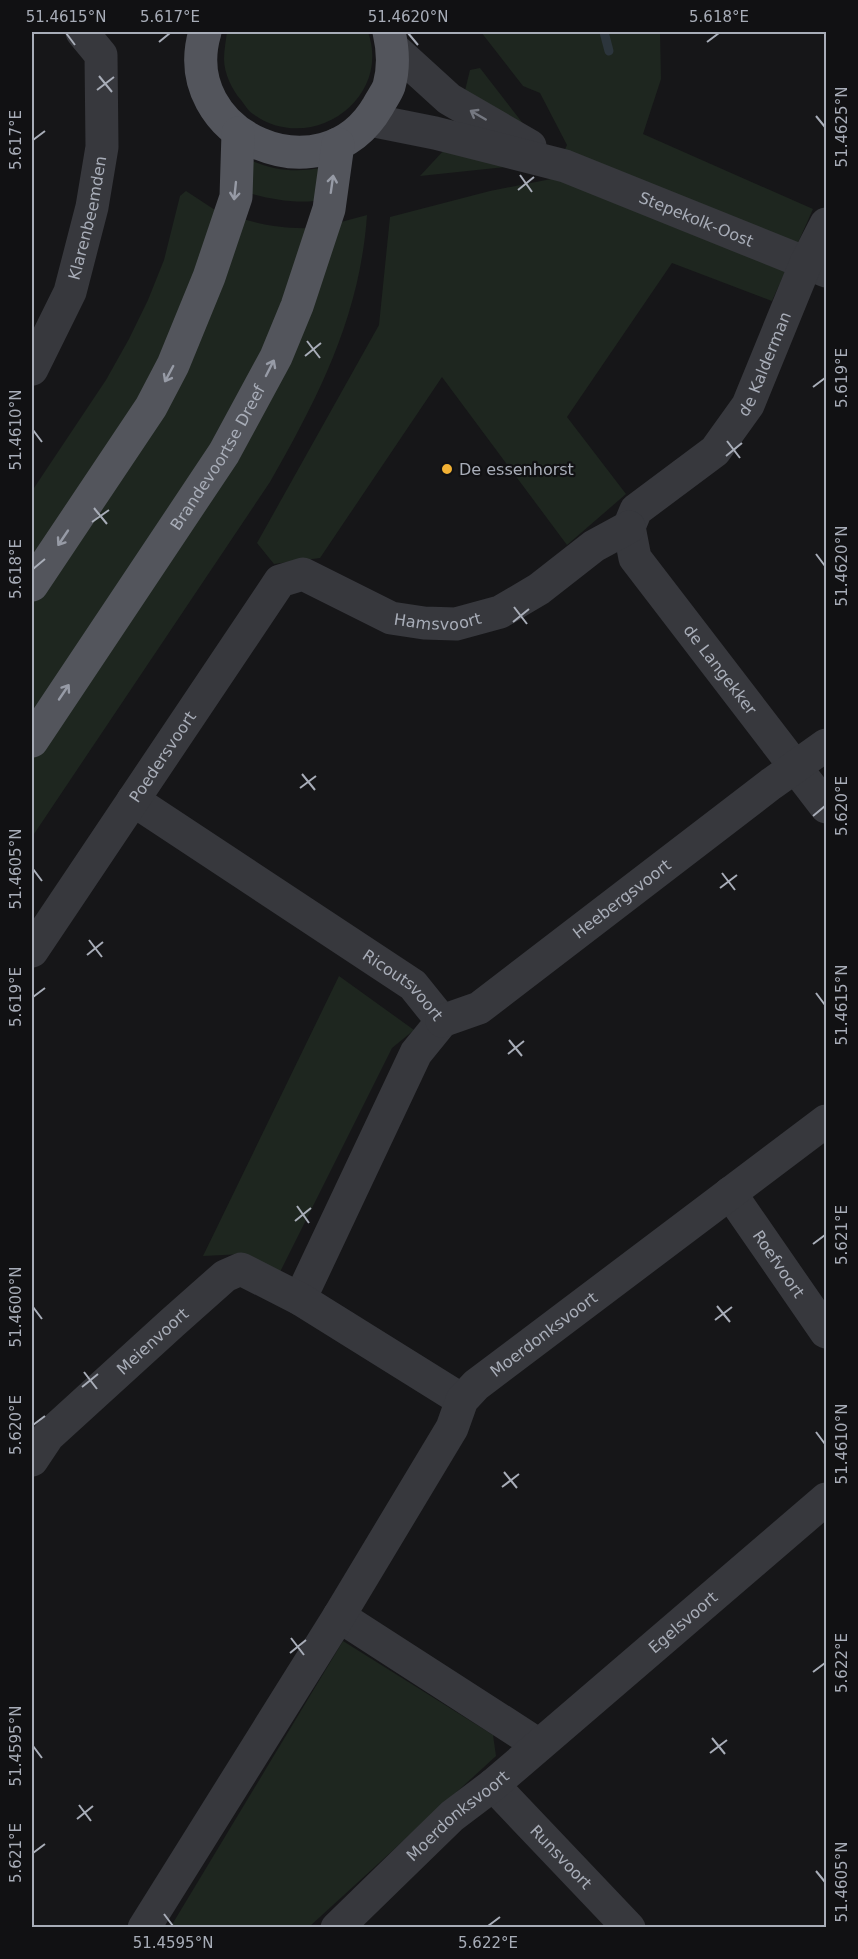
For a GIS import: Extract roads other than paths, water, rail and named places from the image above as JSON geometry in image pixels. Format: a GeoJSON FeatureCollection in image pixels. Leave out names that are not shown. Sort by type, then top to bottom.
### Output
{"type":"FeatureCollection","features":[{"type":"Feature","properties":{"kind":"main road"},"geometry":{"type":"LineString","coordinates":[[197,35],[208,92],[220,114],[238,133],[261,146],[286,152],[313,152],[338,144],[370,120],[389,87],[391,40]]}},
{"type":"Feature","properties":{"kind":"main road"},"geometry":{"type":"LineString","coordinates":[[32,585],[151,407],[173,365],[208,277],[236,197],[238,133]]}},
{"type":"Feature","properties":{"kind":"main road","name":"Brandevoortse Dreef"},"geometry":{"type":"LineString","coordinates":[[32,741],[224,453],[252,404],[276,357],[297,306],[328,209],[338,144]]}},
{"type":"Feature","properties":{"kind":"street","name":"Stepekolk-Oost"},"geometry":{"type":"LineString","coordinates":[[391,40],[449,99],[565,166]]}},
{"type":"Feature","properties":{"kind":"street","name":"Klarenbeemden"},"geometry":{"type":"LineString","coordinates":[[32,369],[70,292],[92,207],[102,147],[92,44]]}},
{"type":"Feature","properties":{"kind":"street","name":"Stepekolk-Oost"},"geometry":{"type":"LineString","coordinates":[[370,120],[435,133],[565,166],[816,267]]}},
{"type":"Feature","properties":{"kind":"street","name":"de Kalderman"},"geometry":{"type":"LineString","coordinates":[[629,527],[636,510],[715,451],[748,405],[816,267],[826,224]]}},
{"type":"Feature","properties":{"kind":"street","name":"Hamsvoort"},"geometry":{"type":"LineString","coordinates":[[303,574],[391,618],[424,623],[456,624],[500,612],[539,589],[594,546],[629,527]]}},
{"type":"Feature","properties":{"kind":"street","name":"de Langekker"},"geometry":{"type":"LineString","coordinates":[[629,527],[636,558],[826,807]]}},
{"type":"Feature","properties":{"kind":"street","name":"Poedersvoort"},"geometry":{"type":"LineString","coordinates":[[32,951],[280,581],[303,574]]}},
{"type":"Feature","properties":{"kind":"street","name":"Heebergsvoort"},"geometry":{"type":"LineString","coordinates":[[442,1022],[478,1008],[826,745]]}},
{"type":"Feature","properties":{"kind":"street","name":"Ricoutsvoort"},"geometry":{"type":"LineString","coordinates":[[133,800],[413,985],[442,1022],[416,1053],[300,1299]]}},
{"type":"Feature","properties":{"kind":"street","name":"Moerdonksvoort"},"geometry":{"type":"LineString","coordinates":[[144,1928],[339,1616],[452,1428],[462,1400],[476,1385],[826,1121]]}},
{"type":"Feature","properties":{"kind":"street","name":"Roefvoort"},"geometry":{"type":"LineString","coordinates":[[730,1193],[826,1332]]}},
{"type":"Feature","properties":{"kind":"street","name":"Meienvoort"},"geometry":{"type":"LineString","coordinates":[[32,1460],[48,1436],[225,1276],[241,1269],[300,1299]]}},
{"type":"Feature","properties":{"kind":"street"},"geometry":{"type":"LineString","coordinates":[[300,1299],[462,1400]]}},
{"type":"Feature","properties":{"kind":"street","name":"Egelsvoort"},"geometry":{"type":"LineString","coordinates":[[539,1745],[826,1499]]}},
{"type":"Feature","properties":{"kind":"street"},"geometry":{"type":"LineString","coordinates":[[339,1616],[539,1745]]}},
{"type":"Feature","properties":{"kind":"street","name":"Moerdonksvoort"},"geometry":{"type":"LineString","coordinates":[[337,1928],[452,1816],[494,1785],[539,1745]]}},
{"type":"Feature","properties":{"kind":"street","name":"Runsvoort"},"geometry":{"type":"LineString","coordinates":[[494,1785],[629,1928]]}},
{"type":"Feature","properties":{"kind":"waterway"},"geometry":{"type":"LineString","coordinates":[[604,32],[609,51]]}},
{"type":"Feature","properties":{"kind":"place","name":"De essenhorst"},"geometry":{"type":"Point","coordinates":[447,469]}}]}
